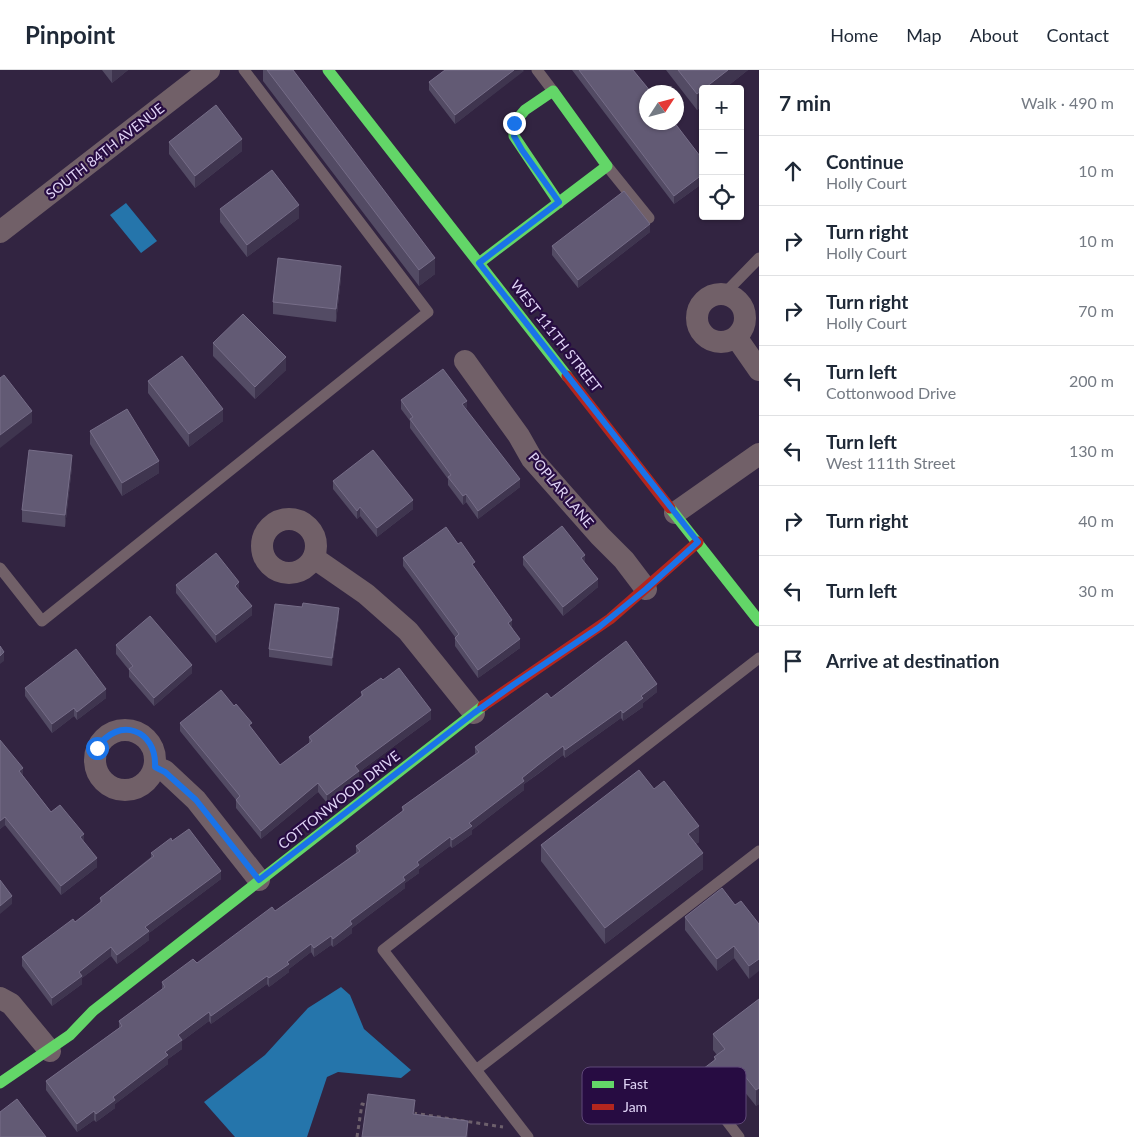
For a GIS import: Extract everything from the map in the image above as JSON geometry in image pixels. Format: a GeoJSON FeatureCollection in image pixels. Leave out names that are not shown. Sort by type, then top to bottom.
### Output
{"type":"FeatureCollection","features":[{"type":"Feature","properties":{"kind":"street","name":"SOUTH 84TH AVENUE"},"geometry":{"type":"LineString","coordinates":[[0,232],[209,70]]}},
{"type":"Feature","properties":{"kind":"street","name":"WEST 111TH STREET"},"geometry":{"type":"LineString","coordinates":[[328,70],[759,621]]}},
{"type":"Feature","properties":{"kind":"street"},"geometry":{"type":"LineString","coordinates":[[479,263],[607,166],[553,91],[525,110],[514,123],[514,136],[559,202]]}},
{"type":"Feature","properties":{"kind":"street"},"geometry":{"type":"LineString","coordinates":[[716,294],[724,294],[732,296],[743,308],[744,324],[736,338],[729,341],[713,341],[706,338],[697,325],[698,309],[703,302],[716,294]]}},
{"type":"Feature","properties":{"kind":"street"},"geometry":{"type":"LineString","coordinates":[[736,338],[759,370]]}},
{"type":"Feature","properties":{"kind":"street","name":"POPLAR LANE"},"geometry":{"type":"LineString","coordinates":[[465,360],[532,459],[600,536],[624,560],[646,589]]}},
{"type":"Feature","properties":{"kind":"street"},"geometry":{"type":"LineString","coordinates":[[675,513],[759,454]]}},
{"type":"Feature","properties":{"kind":"street","name":"COTTONWOOD DRIVE"},"geometry":{"type":"LineString","coordinates":[[0,1084],[50,1051],[70,1035],[94,1011],[474,713],[598,628],[646,589],[698,542]]}},
{"type":"Feature","properties":{"kind":"street"},"geometry":{"type":"LineString","coordinates":[[314,558],[366,594],[408,631],[474,713]]}},
{"type":"Feature","properties":{"kind":"street"},"geometry":{"type":"LineString","coordinates":[[155,767],[165,772],[196,800],[259,880]]}},
{"type":"Feature","properties":{"kind":"street"},"geometry":{"type":"LineString","coordinates":[[0,998],[11,1004],[50,1051]]}},
{"type":"Feature","properties":{"kind":"lane"},"geometry":{"type":"LineString","coordinates":[[0,568],[42,621],[428,312],[244,70]]}},
{"type":"Feature","properties":{"kind":"lane"},"geometry":{"type":"LineString","coordinates":[[537,70],[553,91]]}},
{"type":"Feature","properties":{"kind":"lane"},"geometry":{"type":"LineString","coordinates":[[607,166],[649,218]]}},
{"type":"Feature","properties":{"kind":"lane"},"geometry":{"type":"LineString","coordinates":[[724,294],[759,258]]}},
{"type":"Feature","properties":{"kind":"lane"},"geometry":{"type":"LineString","coordinates":[[528,1137],[383,950],[759,658]]}},
{"type":"Feature","properties":{"kind":"lane"},"geometry":{"type":"LineString","coordinates":[[476,1070],[759,851]]}},
{"type":"Feature","properties":{"kind":"lane"},"geometry":{"type":"LineString","coordinates":[[729,1124],[739,1137]]}},
{"type":"Feature","properties":{"kind":"path"},"geometry":{"type":"LineString","coordinates":[[357,1137],[362,1104],[371,1106]]}},
{"type":"Feature","properties":{"kind":"path"},"geometry":{"type":"LineString","coordinates":[[409,1112],[503,1127]]}},
{"type":"Feature","properties":{"kind":"water"},"geometry":{"type":"Polygon","coordinates":[[[126,203],[157,241],[141,253],[110,215],[126,203]]]}},
{"type":"Feature","properties":{"kind":"water"},"geometry":{"type":"Polygon","coordinates":[[[341,987],[350,995],[364,1029],[411,1070],[401,1078],[338,1072],[327,1077],[307,1137],[235,1137],[204,1102],[265,1055],[308,1008],[341,987]]]}},
{"type":"Feature","properties":{"kind":"building"},"geometry":{"type":"Polygon","coordinates":[[[267,70],[293,70],[435,258],[419,270],[267,70]]]}},
{"type":"Feature","properties":{"kind":"building"},"geometry":{"type":"Polygon","coordinates":[[[445,70],[514,70],[455,115],[429,82],[445,70]]]}},
{"type":"Feature","properties":{"kind":"building"},"geometry":{"type":"Polygon","coordinates":[[[579,70],[633,70],[645,85],[639,85],[639,130],[680,130],[699,155],[699,177],[674,196],[579,70]]]}},
{"type":"Feature","properties":{"kind":"building"},"geometry":{"type":"Polygon","coordinates":[[[678,70],[728,70],[709,85],[699,85],[699,92],[697,94],[678,70]]]}},
{"type":"Feature","properties":{"kind":"building"},"geometry":{"type":"Polygon","coordinates":[[[216,105],[242,139],[195,176],[169,142],[216,105]]]}},
{"type":"Feature","properties":{"kind":"building"},"geometry":{"type":"Polygon","coordinates":[[[272,170],[299,205],[247,245],[220,209],[272,170]]]}},
{"type":"Feature","properties":{"kind":"building"},"geometry":{"type":"Polygon","coordinates":[[[624,191],[650,224],[578,280],[552,246],[624,191]]]}},
{"type":"Feature","properties":{"kind":"building"},"geometry":{"type":"Polygon","coordinates":[[[278,258],[341,266],[336,309],[273,302],[278,258]]]}},
{"type":"Feature","properties":{"kind":"building"},"geometry":{"type":"Polygon","coordinates":[[[243,314],[286,357],[255,387],[213,343],[243,314]]]}},
{"type":"Feature","properties":{"kind":"building"},"geometry":{"type":"Polygon","coordinates":[[[182,356],[223,409],[189,434],[148,381],[182,356]]]}},
{"type":"Feature","properties":{"kind":"building"},"geometry":{"type":"Polygon","coordinates":[[[443,369],[467,401],[462,404],[520,479],[478,511],[466,494],[463,496],[448,477],[451,475],[410,419],[413,417],[401,400],[443,369]]]}},
{"type":"Feature","properties":{"kind":"building"},"geometry":{"type":"Polygon","coordinates":[[[4,375],[32,411],[0,435],[0,378],[4,375]]]}},
{"type":"Feature","properties":{"kind":"building"},"geometry":{"type":"Polygon","coordinates":[[[127,409],[159,461],[122,483],[90,431],[127,409]]]}},
{"type":"Feature","properties":{"kind":"building"},"geometry":{"type":"Polygon","coordinates":[[[29,450],[72,455],[65,515],[22,510],[29,450]]]}},
{"type":"Feature","properties":{"kind":"building"},"geometry":{"type":"Polygon","coordinates":[[[373,450],[413,500],[377,528],[360,507],[357,511],[333,481],[373,450]]]}},
{"type":"Feature","properties":{"kind":"building"},"geometry":{"type":"Polygon","coordinates":[[[562,526],[585,555],[581,558],[598,579],[563,607],[523,557],[562,526]]]}},
{"type":"Feature","properties":{"kind":"building"},"geometry":{"type":"Polygon","coordinates":[[[446,527],[458,544],[461,542],[475,562],[472,564],[512,620],[508,623],[520,639],[478,670],[455,638],[459,634],[403,558],[446,527]]]}},
{"type":"Feature","properties":{"kind":"building"},"geometry":{"type":"Polygon","coordinates":[[[216,553],[239,582],[235,586],[252,606],[216,635],[176,585],[216,553]]]}},
{"type":"Feature","properties":{"kind":"building"},"geometry":{"type":"Polygon","coordinates":[[[303,603],[339,608],[332,658],[269,649],[275,604],[302,607],[303,603]]]}},
{"type":"Feature","properties":{"kind":"building"},"geometry":{"type":"Polygon","coordinates":[[[150,616],[192,665],[154,698],[129,669],[133,666],[116,645],[150,616]]]}},
{"type":"Feature","properties":{"kind":"building"},"geometry":{"type":"Polygon","coordinates":[[[626,641],[657,684],[641,696],[643,698],[623,713],[621,710],[565,750],[563,746],[538,765],[522,778],[524,781],[469,823],[472,826],[452,840],[450,837],[417,862],[419,865],[403,877],[405,880],[350,921],[352,924],[333,939],[331,936],[314,948],[311,944],[287,962],[289,964],[269,978],[267,976],[211,1016],[209,1012],[178,1035],[182,1040],[165,1052],[168,1055],[113,1097],[115,1100],[96,1114],[94,1111],[77,1124],[46,1081],[122,1026],[119,1021],[165,987],[162,982],[193,959],[197,963],[272,907],[275,911],[360,851],[356,846],[404,810],[402,807],[479,752],[475,747],[547,693],[551,698],[626,641]]]}},
{"type":"Feature","properties":{"kind":"building"},"geometry":{"type":"Polygon","coordinates":[[[0,646],[4,652],[0,656],[0,646]]]}},
{"type":"Feature","properties":{"kind":"building"},"geometry":{"type":"Polygon","coordinates":[[[76,649],[106,689],[77,712],[74,708],[52,724],[25,688],[76,649]]]}},
{"type":"Feature","properties":{"kind":"building"},"geometry":{"type":"Polygon","coordinates":[[[399,668],[431,710],[355,766],[359,771],[327,795],[318,783],[261,831],[236,800],[240,796],[180,723],[221,690],[252,723],[249,725],[280,765],[312,741],[309,737],[363,695],[361,692],[381,678],[383,680],[399,668]]]}},
{"type":"Feature","properties":{"kind":"building"},"geometry":{"type":"Polygon","coordinates":[[[0,740],[23,768],[19,771],[51,812],[60,805],[84,834],[80,837],[97,858],[61,886],[5,817],[0,821],[0,740]]]}},
{"type":"Feature","properties":{"kind":"building"},"geometry":{"type":"Polygon","coordinates":[[[639,770],[654,789],[664,781],[699,826],[688,834],[703,853],[605,928],[541,845],[639,770]]]}},
{"type":"Feature","properties":{"kind":"building"},"geometry":{"type":"Polygon","coordinates":[[[189,829],[221,871],[145,927],[149,931],[117,955],[111,947],[79,972],[82,976],[52,998],[22,957],[73,919],[75,922],[102,901],[100,898],[154,856],[151,853],[171,838],[172,841],[189,829]]]}},
{"type":"Feature","properties":{"kind":"building"},"geometry":{"type":"Polygon","coordinates":[[[0,880],[12,896],[0,906],[0,880]]]}},
{"type":"Feature","properties":{"kind":"building"},"geometry":{"type":"Polygon","coordinates":[[[722,888],[735,905],[741,901],[759,924],[759,959],[749,966],[734,946],[717,959],[685,917],[722,888]]]}},
{"type":"Feature","properties":{"kind":"building"},"geometry":{"type":"Polygon","coordinates":[[[759,999],[759,1088],[756,1090],[746,1078],[746,1067],[706,1067],[716,1059],[714,1057],[725,1049],[713,1034],[759,999]]]}},
{"type":"Feature","properties":{"kind":"building"},"geometry":{"type":"Polygon","coordinates":[[[368,1094],[415,1100],[413,1114],[468,1121],[466,1137],[362,1137],[368,1094]]]}},
{"type":"Feature","properties":{"kind":"building"},"geometry":{"type":"Polygon","coordinates":[[[17,1099],[46,1137],[0,1137],[0,1112],[17,1099]]]}},
{"type":"Feature","properties":{"kind":"traffic: fast"},"geometry":{"type":"LineString","coordinates":[[328,70],[567,376]]}},
{"type":"Feature","properties":{"kind":"traffic: fast"},"geometry":{"type":"LineString","coordinates":[[479,263],[607,166],[553,91],[525,110],[514,123],[514,136],[559,203]]}},
{"type":"Feature","properties":{"kind":"traffic: fast"},"geometry":{"type":"LineString","coordinates":[[670,508],[759,621]]}},
{"type":"Feature","properties":{"kind":"traffic: fast"},"geometry":{"type":"LineString","coordinates":[[0,1083],[70,1035],[93,1011],[483,706]]}},
{"type":"Feature","properties":{"kind":"traffic: jam"},"geometry":{"type":"LineString","coordinates":[[567,376],[670,508]]}},
{"type":"Feature","properties":{"kind":"traffic: jam"},"geometry":{"type":"LineString","coordinates":[[483,706],[610,619],[698,542]]}},
{"type":"Feature","properties":{"kind":"route"},"geometry":{"type":"LineString","coordinates":[[97,748],[102,739],[110,733],[120,730],[130,730],[139,733],[147,739],[153,747],[155,767],[165,772],[196,800],[259,880],[474,713],[598,628],[646,589],[698,542],[479,263],[559,202],[514,136],[514,123]]}}]}
